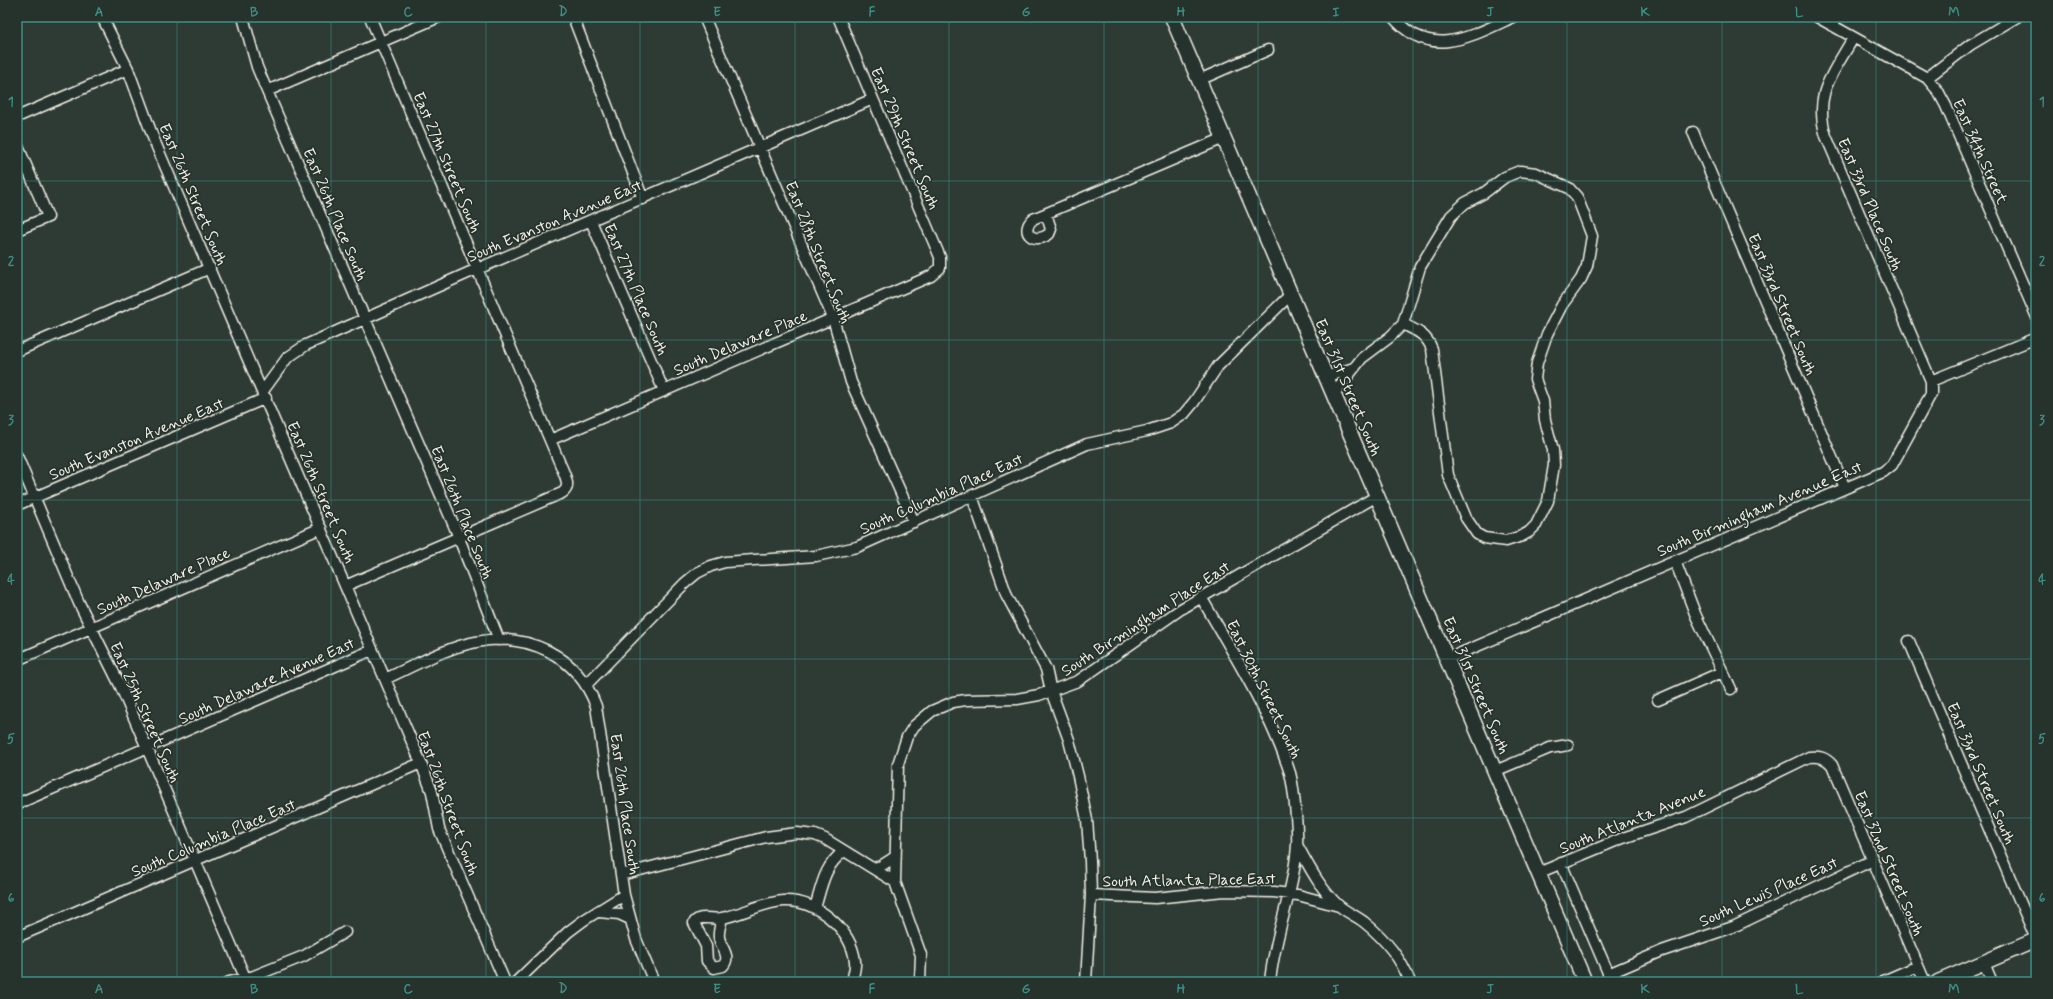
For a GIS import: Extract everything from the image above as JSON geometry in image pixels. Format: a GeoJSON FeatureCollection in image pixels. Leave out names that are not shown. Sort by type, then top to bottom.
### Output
{"type":"FeatureCollection","features":[{"type":"Feature","properties":{"kind":"main road","name":"East 31st Street South"},"geometry":{"type":"LineString","coordinates":[[1172,17],[1585,982]]}},
{"type":"Feature","properties":{"kind":"main road"},"geometry":{"type":"LineString","coordinates":[[1938,982],[2036,939]]}},
{"type":"Feature","properties":{"kind":"street","name":"East 26th Street South"},"geometry":{"type":"LineString","coordinates":[[102,17],[128,68],[154,140],[421,763],[432,792],[439,829],[505,982]]}},
{"type":"Feature","properties":{"kind":"street","name":"East 26th Place South"},"geometry":{"type":"LineString","coordinates":[[243,17],[256,62],[267,91],[458,538],[499,640],[528,643],[552,652],[569,664],[587,684],[596,706],[599,719],[624,895],[630,919],[654,982]]}},
{"type":"Feature","properties":{"kind":"street","name":"East 27th Street South"},"geometry":{"type":"LineString","coordinates":[[370,17],[568,485],[566,490],[562,493],[458,538]]}},
{"type":"Feature","properties":{"kind":"street"},"geometry":{"type":"LineString","coordinates":[[267,91],[439,17]]}},
{"type":"Feature","properties":{"kind":"street"},"geometry":{"type":"LineString","coordinates":[[573,17],[626,159],[643,199]]}},
{"type":"Feature","properties":{"kind":"street","name":"East 28th Street South"},"geometry":{"type":"LineString","coordinates":[[704,17],[833,318],[851,382],[914,522]]}},
{"type":"Feature","properties":{"kind":"street"},"geometry":{"type":"LineString","coordinates":[[1393,17],[1400,25],[1414,35],[1443,42],[1459,41],[1513,17]]}},
{"type":"Feature","properties":{"kind":"street"},"geometry":{"type":"LineString","coordinates":[[1817,17],[1853,38]]}},
{"type":"Feature","properties":{"kind":"street"},"geometry":{"type":"LineString","coordinates":[[1927,78],[1970,45],[2017,17]]}},
{"type":"Feature","properties":{"kind":"street","name":"East 29th Street South"},"geometry":{"type":"LineString","coordinates":[[839,19],[940,257],[940,268]]}},
{"type":"Feature","properties":{"kind":"street","name":"East 34th Street"},"geometry":{"type":"LineString","coordinates":[[1853,38],[1927,78],[1938,91],[1946,106],[2036,315]]}},
{"type":"Feature","properties":{"kind":"street","name":"East 33rd Place South"},"geometry":{"type":"LineString","coordinates":[[1853,38],[1825,88],[1821,101],[1822,124],[1931,381]]}},
{"type":"Feature","properties":{"kind":"street"},"geometry":{"type":"LineString","coordinates":[[1199,80],[1268,50]]}},
{"type":"Feature","properties":{"kind":"street"},"geometry":{"type":"LineString","coordinates":[[17,117],[128,68]]}},
{"type":"Feature","properties":{"kind":"street","name":"South Evanston Avenue East"},"geometry":{"type":"LineString","coordinates":[[17,505],[264,394],[278,369],[297,350],[477,269],[873,99]]}},
{"type":"Feature","properties":{"kind":"street","name":"East 33rd Street South"},"geometry":{"type":"LineString","coordinates":[[1693,132],[1845,488]]}},
{"type":"Feature","properties":{"kind":"street"},"geometry":{"type":"LineString","coordinates":[[1046,214],[1224,138]]}},
{"type":"Feature","properties":{"kind":"street"},"geometry":{"type":"LineString","coordinates":[[17,144],[48,218],[17,230]]}},
{"type":"Feature","properties":{"kind":"street"},"geometry":{"type":"LineString","coordinates":[[1333,395],[1362,358],[1390,337],[1403,324],[1420,267],[1451,216],[1465,203],[1484,193],[1505,177],[1520,171],[1529,170],[1569,188],[1576,197],[1590,226],[1592,236],[1591,250],[1587,266],[1581,279],[1562,305],[1547,334],[1535,371],[1535,379],[1543,401],[1545,420],[1553,450],[1554,465],[1548,501],[1536,525],[1529,532],[1513,540],[1506,541],[1484,538],[1477,534],[1466,518],[1448,475],[1432,349],[1428,339],[1422,333],[1403,324]]}},
{"type":"Feature","properties":{"kind":"street","name":"East 27th Place South"},"geometry":{"type":"LineString","coordinates":[[591,221],[664,391]]}},
{"type":"Feature","properties":{"kind":"street"},"geometry":{"type":"LineString","coordinates":[[17,351],[210,268]]}},
{"type":"Feature","properties":{"kind":"street","name":"South Delaware Place"},"geometry":{"type":"LineString","coordinates":[[550,440],[931,276],[940,268]]}},
{"type":"Feature","properties":{"kind":"street","name":"South Columbia Place East"},"geometry":{"type":"LineString","coordinates":[[587,684],[664,602],[697,573],[711,566],[725,562],[835,553],[857,547],[1087,444],[1147,431],[1171,423],[1184,414],[1194,402],[1218,366],[1291,294]]}},
{"type":"Feature","properties":{"kind":"street"},"geometry":{"type":"LineString","coordinates":[[1931,381],[2036,338]]}},
{"type":"Feature","properties":{"kind":"street"},"geometry":{"type":"LineString","coordinates":[[1326,377],[1354,368]]}},
{"type":"Feature","properties":{"kind":"street","name":"South Birmingham Avenue East"},"geometry":{"type":"LineString","coordinates":[[1447,660],[1883,472],[1892,465],[1931,394],[1931,381]]}},
{"type":"Feature","properties":{"kind":"street","name":"East 25th Street South"},"geometry":{"type":"LineString","coordinates":[[17,456],[90,628],[120,685],[246,980]]}},
{"type":"Feature","properties":{"kind":"street"},"geometry":{"type":"LineString","coordinates":[[972,496],[999,577],[1014,611],[1046,669],[1051,692],[1069,740],[1083,798],[1087,827],[1091,895],[1086,982]]}},
{"type":"Feature","properties":{"kind":"street","name":"South Birmingham Place East"},"geometry":{"type":"LineString","coordinates":[[895,882],[898,764],[906,738],[914,726],[932,711],[953,702],[966,700],[1017,699],[1051,692],[1078,682],[1165,620],[1201,597],[1377,496]]}},
{"type":"Feature","properties":{"kind":"street","name":"South Delaware Place"},"geometry":{"type":"LineString","coordinates":[[17,660],[321,528]]}},
{"type":"Feature","properties":{"kind":"street"},"geometry":{"type":"LineString","coordinates":[[345,586],[458,538]]}},
{"type":"Feature","properties":{"kind":"street"},"geometry":{"type":"LineString","coordinates":[[1674,561],[1722,672],[1731,689]]}},
{"type":"Feature","properties":{"kind":"street","name":"East 30th Street South"},"geometry":{"type":"LineString","coordinates":[[1201,597],[1246,677],[1274,734],[1290,774],[1297,845],[1287,893],[1339,906]]}},
{"type":"Feature","properties":{"kind":"street"},"geometry":{"type":"LineString","coordinates":[[385,679],[452,649],[476,642],[499,640]]}},
{"type":"Feature","properties":{"kind":"street","name":"East 33rd Street South"},"geometry":{"type":"LineString","coordinates":[[1909,641],[2036,939]]}},
{"type":"Feature","properties":{"kind":"street","name":"South Delaware Avenue East"},"geometry":{"type":"LineString","coordinates":[[17,804],[147,749],[372,650]]}},
{"type":"Feature","properties":{"kind":"street"},"geometry":{"type":"LineString","coordinates":[[1658,700],[1722,672]]}},
{"type":"Feature","properties":{"kind":"street","name":"East 31st Street South"},"geometry":{"type":"LineString","coordinates":[[1495,771],[1550,748],[1568,745]]}},
{"type":"Feature","properties":{"kind":"street","name":"South Atlanta Avenue"},"geometry":{"type":"LineString","coordinates":[[1538,873],[1623,838],[1686,817],[1809,757],[1819,756],[1824,758]]}},
{"type":"Feature","properties":{"kind":"street","name":"East 32nd Street South"},"geometry":{"type":"LineString","coordinates":[[1824,758],[1832,765],[1924,982]]}},
{"type":"Feature","properties":{"kind":"street","name":"South Columbia Place East"},"geometry":{"type":"LineString","coordinates":[[17,937],[195,862],[421,763]]}},
{"type":"Feature","properties":{"kind":"street"},"geometry":{"type":"LineString","coordinates":[[621,875],[766,837],[797,833],[815,835],[895,882],[921,955],[920,982]]}},
{"type":"Feature","properties":{"kind":"street","name":"East 30th Street South"},"geometry":{"type":"LineString","coordinates":[[1297,845],[1323,889],[1339,906],[1363,922],[1384,941],[1402,964],[1410,982]]}},
{"type":"Feature","properties":{"kind":"street"},"geometry":{"type":"LineString","coordinates":[[815,908],[828,869],[834,859],[844,851]]}},
{"type":"Feature","properties":{"kind":"street"},"geometry":{"type":"LineString","coordinates":[[873,868],[881,866],[895,857]]}},
{"type":"Feature","properties":{"kind":"street","name":"South Lewis Place East"},"geometry":{"type":"LineString","coordinates":[[1610,978],[1662,951],[1733,927],[1873,860]]}},
{"type":"Feature","properties":{"kind":"street"},"geometry":{"type":"LineString","coordinates":[[1561,863],[1610,978]]}},
{"type":"Feature","properties":{"kind":"street","name":"South Atlanta Place East"},"geometry":{"type":"LineString","coordinates":[[1091,895],[1155,898],[1224,891],[1287,893]]}},
{"type":"Feature","properties":{"kind":"street"},"geometry":{"type":"LineString","coordinates":[[1270,982],[1277,935],[1287,893]]}},
{"type":"Feature","properties":{"kind":"street"},"geometry":{"type":"LineString","coordinates":[[516,982],[568,932],[624,895]]}},
{"type":"Feature","properties":{"kind":"street"},"geometry":{"type":"LineString","coordinates":[[722,918],[719,938],[726,953],[727,959],[723,966],[714,968],[707,962],[706,946],[694,923],[700,918],[722,918],[782,901],[797,902],[815,908],[837,924],[848,942],[855,963],[852,982]]}},
{"type":"Feature","properties":{"kind":"street"},"geometry":{"type":"LineString","coordinates":[[599,912],[619,914],[630,919]]}},
{"type":"Feature","properties":{"kind":"street"},"geometry":{"type":"LineString","coordinates":[[229,982],[246,980],[304,956],[345,932]]}},
{"type":"Feature","properties":{"kind":"street"},"geometry":{"type":"LineString","coordinates":[[1984,963],[1992,982]]}},
{"type":"Feature","properties":{"kind":"street"},"geometry":{"type":"LineString","coordinates":[[1881,982],[1918,966]]}}]}
